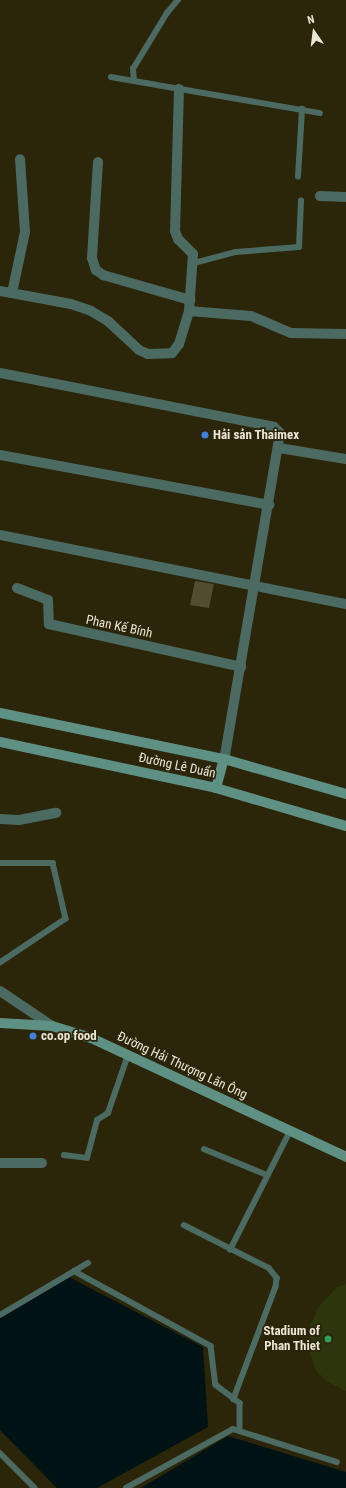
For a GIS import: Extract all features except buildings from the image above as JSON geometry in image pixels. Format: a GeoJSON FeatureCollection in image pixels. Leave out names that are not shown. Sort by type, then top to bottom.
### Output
{"type":"FeatureCollection","features":[{"type":"Feature","properties":{"kind":"main road","name":"Đường Lê Duẩn"},"geometry":{"type":"LineString","coordinates":[[0,713],[224,759],[346,794]]}},
{"type":"Feature","properties":{"kind":"main road","name":"Đường Lê Duẩn"},"geometry":{"type":"LineString","coordinates":[[0,742],[216,788],[346,826]]}},
{"type":"Feature","properties":{"kind":"main road"},"geometry":{"type":"LineString","coordinates":[[216,788],[224,759]]}},
{"type":"Feature","properties":{"kind":"main road","name":"Đường Hải Thượng Lãn Ông"},"geometry":{"type":"LineString","coordinates":[[0,1023],[52,1026],[89,1037],[346,1156]]}},
{"type":"Feature","properties":{"kind":"street"},"geometry":{"type":"LineString","coordinates":[[0,291],[71,304],[91,311],[109,322],[139,350],[148,354],[172,353],[179,344],[189,311],[194,263],[193,254],[178,239],[175,231],[179,89]]}},
{"type":"Feature","properties":{"kind":"street"},"geometry":{"type":"LineString","coordinates":[[12,293],[25,232],[20,159]]}},
{"type":"Feature","properties":{"kind":"street"},"geometry":{"type":"LineString","coordinates":[[98,162],[92,258],[96,270],[103,275],[190,300]]}},
{"type":"Feature","properties":{"kind":"street"},"geometry":{"type":"LineString","coordinates":[[320,196],[346,197]]}},
{"type":"Feature","properties":{"kind":"street"},"geometry":{"type":"LineString","coordinates":[[189,311],[251,316],[291,333],[346,334]]}},
{"type":"Feature","properties":{"kind":"street"},"geometry":{"type":"LineString","coordinates":[[0,374],[274,427],[280,433],[279,448],[224,759]]}},
{"type":"Feature","properties":{"kind":"street"},"geometry":{"type":"LineString","coordinates":[[279,448],[346,459]]}},
{"type":"Feature","properties":{"kind":"street"},"geometry":{"type":"LineString","coordinates":[[0,455],[269,505]]}},
{"type":"Feature","properties":{"kind":"street"},"geometry":{"type":"LineString","coordinates":[[0,535],[346,604]]}},
{"type":"Feature","properties":{"kind":"street","name":"Phan Kế Bính"},"geometry":{"type":"LineString","coordinates":[[17,588],[48,600],[49,624],[241,667]]}},
{"type":"Feature","properties":{"kind":"street"},"geometry":{"type":"LineString","coordinates":[[0,819],[19,820],[56,813]]}},
{"type":"Feature","properties":{"kind":"street"},"geometry":{"type":"LineString","coordinates":[[0,992],[52,1026]]}},
{"type":"Feature","properties":{"kind":"street"},"geometry":{"type":"LineString","coordinates":[[0,1163],[42,1163]]}},
{"type":"Feature","properties":{"kind":"lane"},"geometry":{"type":"LineString","coordinates":[[134,81],[133,69],[167,13],[178,0]]}},
{"type":"Feature","properties":{"kind":"lane"},"geometry":{"type":"LineString","coordinates":[[111,77],[320,113]]}},
{"type":"Feature","properties":{"kind":"lane"},"geometry":{"type":"LineString","coordinates":[[298,177],[302,109]]}},
{"type":"Feature","properties":{"kind":"lane"},"geometry":{"type":"LineString","coordinates":[[194,263],[236,252],[299,247],[301,201]]}},
{"type":"Feature","properties":{"kind":"lane"},"geometry":{"type":"LineString","coordinates":[[0,863],[53,863],[66,919],[0,963]]}},
{"type":"Feature","properties":{"kind":"lane"},"geometry":{"type":"LineString","coordinates":[[64,1155],[87,1158],[98,1120],[108,1112],[128,1055]]}},
{"type":"Feature","properties":{"kind":"lane"},"geometry":{"type":"LineString","coordinates":[[230,1250],[290,1130]]}},
{"type":"Feature","properties":{"kind":"lane"},"geometry":{"type":"LineString","coordinates":[[204,1149],[267,1175]]}},
{"type":"Feature","properties":{"kind":"lane"},"geometry":{"type":"LineString","coordinates":[[184,1225],[230,1250],[268,1268],[277,1278],[276,1287],[234,1399]]}},
{"type":"Feature","properties":{"kind":"lane"},"geometry":{"type":"LineString","coordinates":[[0,1315],[88,1263]]}},
{"type":"Feature","properties":{"kind":"lane"},"geometry":{"type":"LineString","coordinates":[[74,1271],[211,1346],[216,1385],[234,1399],[240,1406],[240,1429]]}},
{"type":"Feature","properties":{"kind":"lane"},"geometry":{"type":"LineString","coordinates":[[126,1488],[223,1434],[240,1429],[337,1462]]}},
{"type":"Feature","properties":{"kind":"lane"},"geometry":{"type":"LineString","coordinates":[[0,1453],[35,1488]]}},
{"type":"Feature","properties":{"kind":"green space","name":"Stadium of Phan Thiet"},"geometry":{"type":"Polygon","coordinates":[[[346,1284],[346,1391],[328,1382],[316,1371],[309,1351],[310,1326],[319,1306],[337,1287],[346,1284]]]}},
{"type":"Feature","properties":{"kind":"shaded area"},"geometry":{"type":"Polygon","coordinates":[[[69,1277],[203,1347],[208,1427],[97,1488],[57,1488],[0,1430],[0,1318],[69,1277]]]}},
{"type":"Feature","properties":{"kind":"shaded area"},"geometry":{"type":"Polygon","coordinates":[[[228,1436],[346,1472],[346,1488],[141,1488],[228,1436]]]}},
{"type":"Feature","properties":{"kind":"place","name":"Hải sản Thaimex"},"geometry":{"type":"Point","coordinates":[205,435]}},
{"type":"Feature","properties":{"kind":"place","name":"co.op food"},"geometry":{"type":"Point","coordinates":[33,1036]}},
{"type":"Feature","properties":{"kind":"place","name":"Stadium of Phan Thiet"},"geometry":{"type":"Point","coordinates":[328,1339]}}]}
